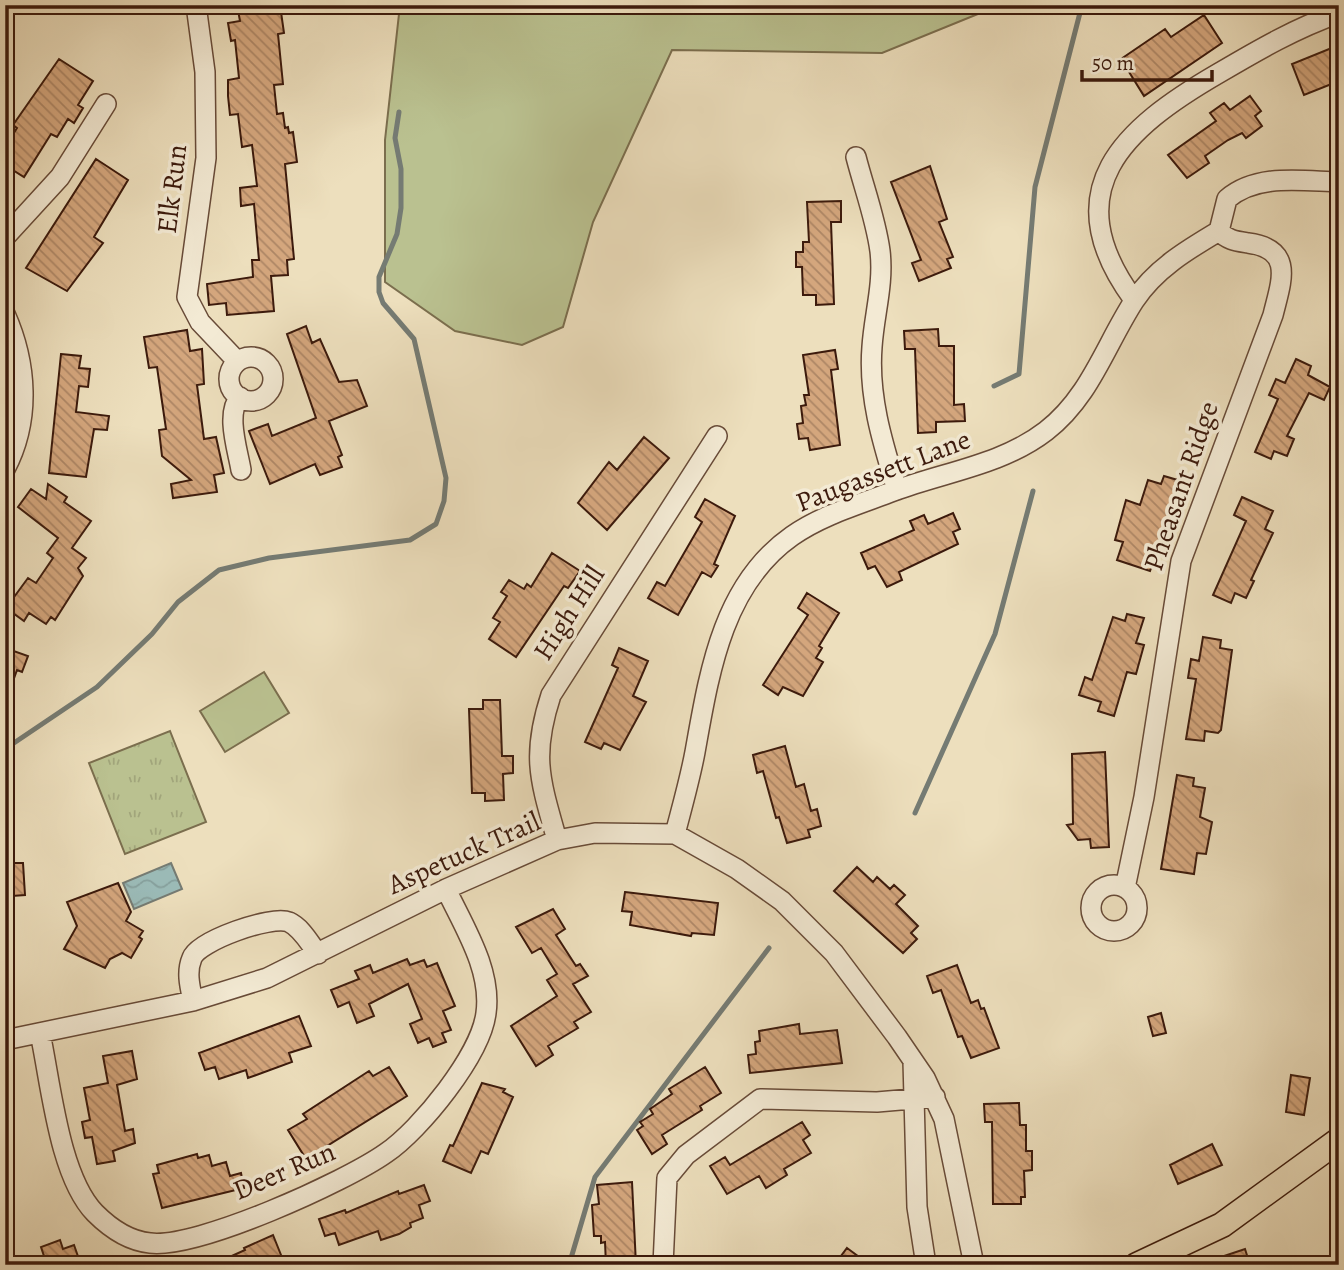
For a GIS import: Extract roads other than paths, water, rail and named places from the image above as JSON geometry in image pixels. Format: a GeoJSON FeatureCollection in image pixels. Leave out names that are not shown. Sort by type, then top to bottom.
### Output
{"type":"FeatureCollection","features":[{"type":"Feature","properties":{"kind":"main road"},"geometry":{"type":"LineString","coordinates":[[1137,1265],[1222,1225],[1339,1140]]}},
{"type":"Feature","properties":{"kind":"street","name":"Elk Run"},"geometry":{"type":"LineString","coordinates":[[197,5],[205,72],[206,158],[187,297],[200,322],[237,361]]}},
{"type":"Feature","properties":{"kind":"street"},"geometry":{"type":"LineString","coordinates":[[1134,300],[1110,262],[1101,218],[1104,184],[1113,158],[1141,124],[1167,104],[1262,47],[1339,13]]}},
{"type":"Feature","properties":{"kind":"street"},"geometry":{"type":"LineString","coordinates":[[5,237],[60,177],[106,104]]}},
{"type":"Feature","properties":{"kind":"street"},"geometry":{"type":"LineString","coordinates":[[856,157],[880,251],[880,289],[872,348],[872,387],[880,436],[897,490]]}},
{"type":"Feature","properties":{"kind":"street"},"geometry":{"type":"LineString","coordinates":[[1219,231],[1227,199],[1242,189],[1264,182],[1339,183]]}},
{"type":"Feature","properties":{"kind":"street","name":"Paugassett Lane"},"geometry":{"type":"LineString","coordinates":[[675,834],[695,753],[713,657],[724,624],[753,577],[790,537],[804,528],[897,490],[1006,454],[1047,430],[1082,394],[1134,300],[1160,270],[1219,231]]}},
{"type":"Feature","properties":{"kind":"street","name":"Pheasant Ridge"},"geometry":{"type":"LineString","coordinates":[[1125,888],[1144,797],[1181,561],[1273,315],[1283,273],[1279,259],[1273,251],[1232,240],[1219,231]]}},
{"type":"Feature","properties":{"kind":"street"},"geometry":{"type":"LineString","coordinates":[[5,314],[20,358],[23,382],[19,433],[5,469]]}},
{"type":"Feature","properties":{"kind":"street"},"geometry":{"type":"LineString","coordinates":[[246,357],[260,358],[268,364],[273,377],[271,386],[262,397],[248,400],[240,397],[229,380],[231,370],[237,361],[246,357]]}},
{"type":"Feature","properties":{"kind":"street"},"geometry":{"type":"LineString","coordinates":[[240,397],[235,402],[233,421],[241,470]]}},
{"type":"Feature","properties":{"kind":"street","name":"High Hill"},"geometry":{"type":"LineString","coordinates":[[557,840],[539,772],[537,754],[539,735],[551,695],[717,436]]}},
{"type":"Feature","properties":{"kind":"street","name":"Aspetuck Trail"},"geometry":{"type":"LineString","coordinates":[[5,1040],[193,1001],[267,978],[446,889],[557,840],[608,832],[675,834],[745,874],[782,901],[834,953],[913,1061],[935,1097],[944,1119],[974,1265]]}},
{"type":"Feature","properties":{"kind":"street","name":"Deer Run"},"geometry":{"type":"LineString","coordinates":[[40,1033],[67,1161],[77,1188],[96,1214],[123,1235],[150,1243],[178,1242],[214,1231],[312,1193],[387,1152],[411,1132],[466,1059],[483,1028],[487,1013],[486,991],[479,959],[446,889]]}},
{"type":"Feature","properties":{"kind":"street"},"geometry":{"type":"LineString","coordinates":[[193,1001],[189,980],[192,956],[201,946],[261,923],[288,922],[301,931],[318,954]]}},
{"type":"Feature","properties":{"kind":"street"},"geometry":{"type":"LineString","coordinates":[[913,1061],[917,1207],[926,1265]]}},
{"type":"Feature","properties":{"kind":"street"},"geometry":{"type":"LineString","coordinates":[[663,1265],[667,1178],[686,1155],[760,1099],[913,1100],[935,1097]]}},
{"type":"Feature","properties":{"kind":"water"},"geometry":{"type":"Polygon","coordinates":[[[171,863],[182,889],[134,909],[123,883],[171,863]]]}},
{"type":"Feature","properties":{"kind":"waterway"},"geometry":{"type":"LineString","coordinates":[[994,386],[1019,374],[1035,187],[1082,5]]}},
{"type":"Feature","properties":{"kind":"waterway"},"geometry":{"type":"LineString","coordinates":[[5,749],[97,687],[152,634],[178,602],[219,570],[269,558],[410,540],[436,524],[444,501],[446,478],[414,339],[383,303],[379,292],[379,277],[397,234],[401,208],[401,169],[395,138],[399,112]]}},
{"type":"Feature","properties":{"kind":"waterway"},"geometry":{"type":"LineString","coordinates":[[915,813],[995,634],[1033,491]]}},
{"type":"Feature","properties":{"kind":"waterway"},"geometry":{"type":"LineString","coordinates":[[569,1265],[595,1177],[769,948]]}}]}
